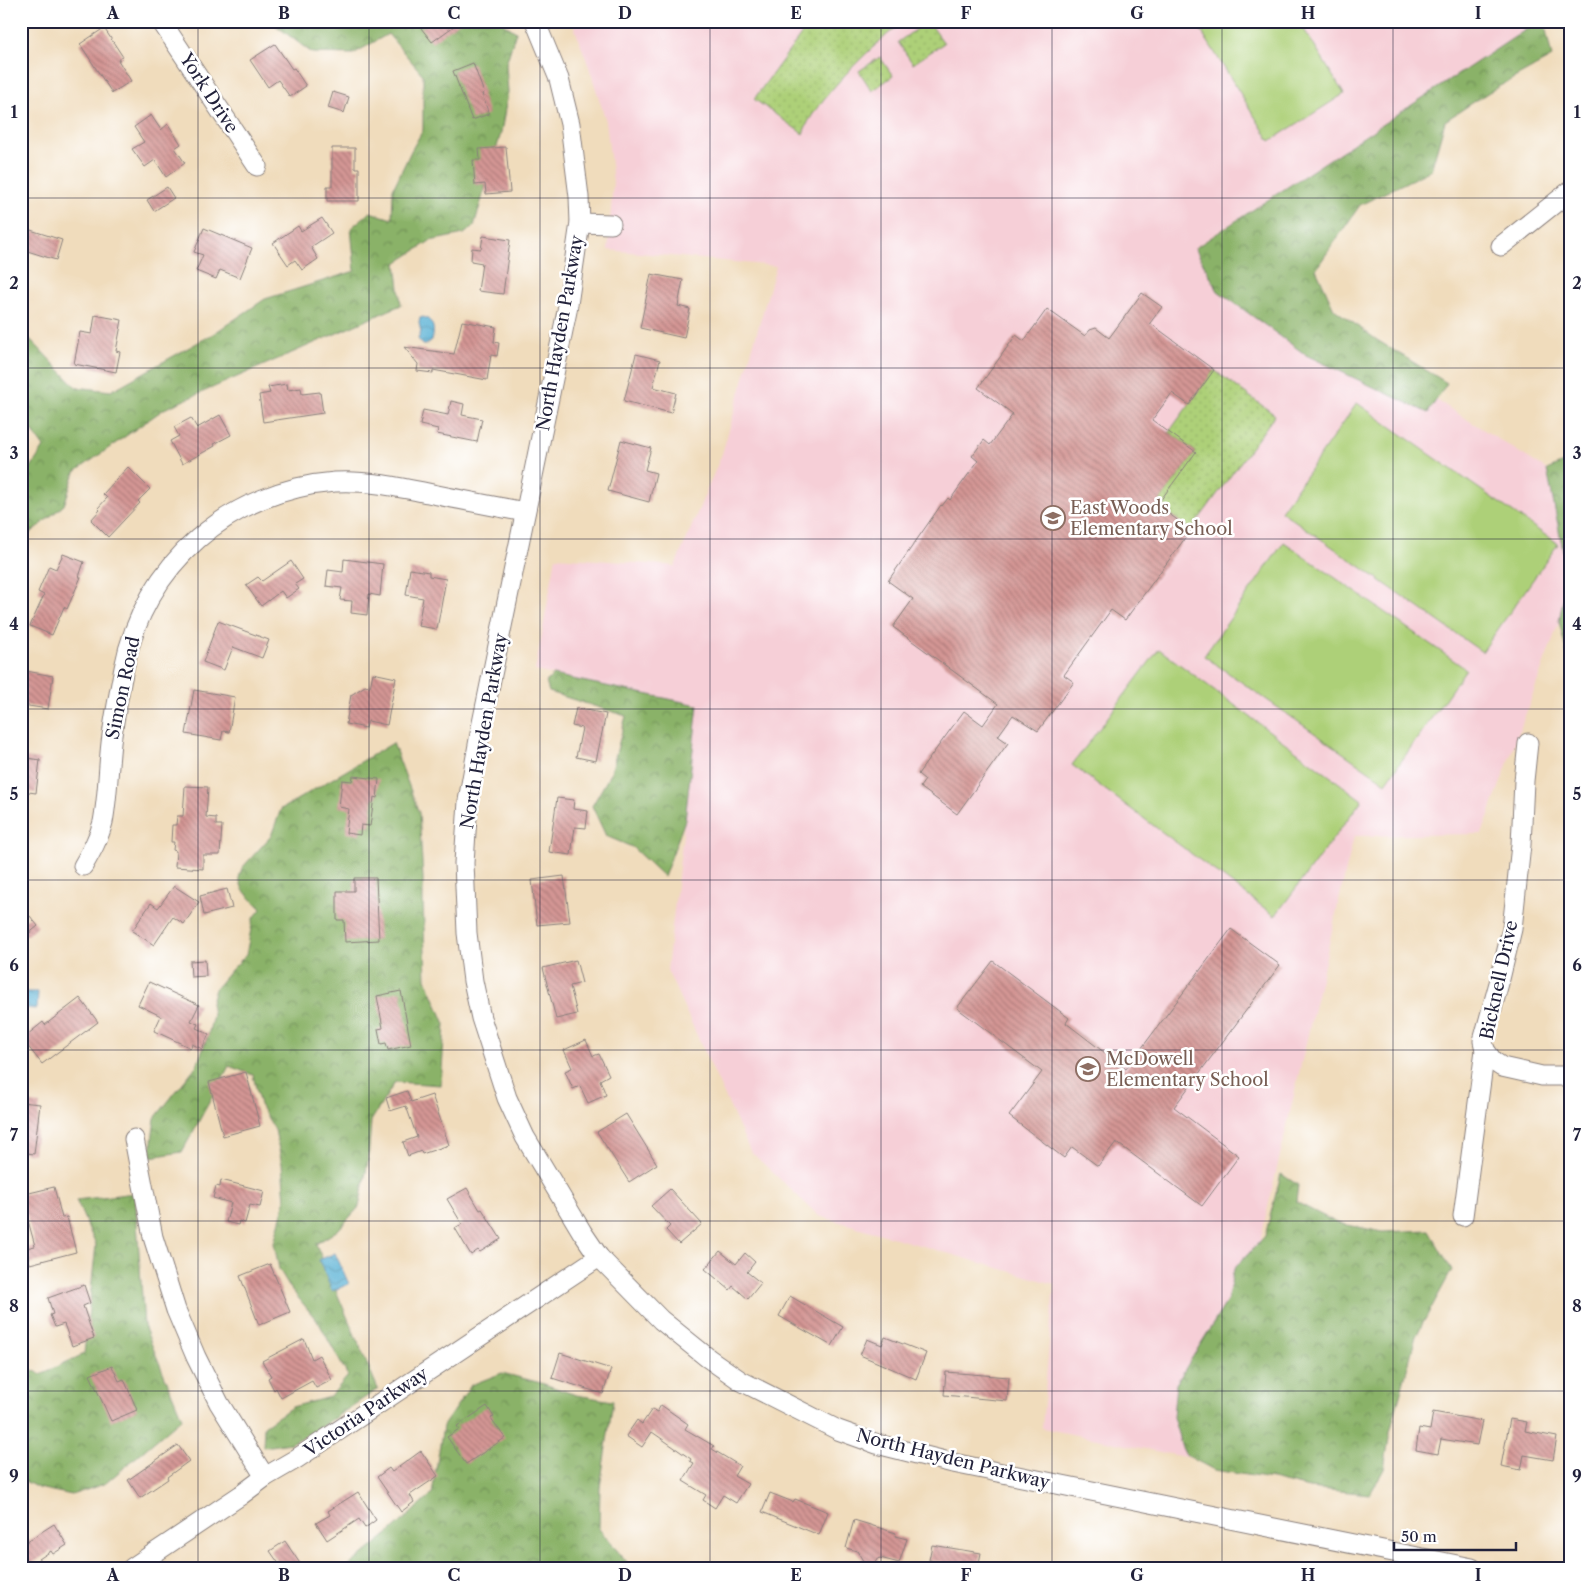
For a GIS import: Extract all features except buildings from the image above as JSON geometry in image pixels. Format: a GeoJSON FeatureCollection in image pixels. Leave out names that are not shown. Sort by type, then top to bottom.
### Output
{"type":"FeatureCollection","features":[{"type":"Feature","properties":{"kind":"street","name":"York Drive"},"geometry":{"type":"LineString","coordinates":[[161,21],[257,166]]}},
{"type":"Feature","properties":{"kind":"street","name":"North Hayden Parkway"},"geometry":{"type":"LineString","coordinates":[[535,21],[559,79],[570,124],[579,197],[580,223],[567,310],[525,512],[523,532],[481,728],[468,801],[464,863],[466,933],[481,1018],[507,1098],[525,1137],[582,1232],[599,1257],[661,1320],[708,1358],[741,1381],[838,1430],[877,1444],[953,1463],[1472,1568]]}},
{"type":"Feature","properties":{"kind":"street"},"geometry":{"type":"LineString","coordinates":[[1501,246],[1570,191]]}},
{"type":"Feature","properties":{"kind":"street"},"geometry":{"type":"LineString","coordinates":[[580,223],[611,224]]}},
{"type":"Feature","properties":{"kind":"street","name":"Simon Road"},"geometry":{"type":"LineString","coordinates":[[83,866],[96,844],[103,822],[111,741],[124,666],[133,635],[154,591],[174,564],[214,524],[256,501],[290,489],[336,482],[380,484],[525,512]]}},
{"type":"Feature","properties":{"kind":"street","name":"Bicknell Drive"},"geometry":{"type":"LineString","coordinates":[[1463,1216],[1486,1050],[1483,1041],[1512,929],[1521,845],[1528,743]]}},
{"type":"Feature","properties":{"kind":"street"},"geometry":{"type":"LineString","coordinates":[[1486,1050],[1494,1061],[1502,1067],[1542,1076],[1570,1076]]}},
{"type":"Feature","properties":{"kind":"street"},"geometry":{"type":"LineString","coordinates":[[134,1139],[153,1237],[176,1310],[196,1357],[219,1402],[265,1477]]}},
{"type":"Feature","properties":{"kind":"street","name":"Victoria Parkway"},"geometry":{"type":"LineString","coordinates":[[132,1568],[265,1477],[304,1454],[599,1257]]}},
{"type":"Feature","properties":{"kind":"shaded area"},"geometry":{"type":"Polygon","coordinates":[[[572,21],[1539,21],[1195,247],[1547,470],[1570,551],[1570,592],[1482,834],[1354,836],[1209,1462],[1042,1428],[1054,1284],[819,1216],[750,1151],[667,970],[698,706],[535,671],[556,557],[675,566],[722,454],[776,266],[608,250],[613,182],[606,121],[572,21]]]}},
{"type":"Feature","properties":{"kind":"green space"},"geometry":{"type":"Polygon","coordinates":[[[270,21],[500,21],[516,32],[506,64],[508,92],[501,133],[474,226],[464,234],[430,241],[396,263],[401,305],[164,409],[75,472],[64,505],[21,541],[21,483],[44,447],[21,415],[21,345],[30,339],[76,387],[111,391],[213,334],[265,299],[355,271],[351,228],[370,212],[392,219],[393,189],[423,130],[423,75],[388,34],[353,54],[312,53],[270,21]]]}},
{"type":"Feature","properties":{"kind":"green space"},"geometry":{"type":"Polygon","coordinates":[[[811,21],[905,21],[879,42],[847,73],[819,106],[803,134],[754,99],[811,21]]]}},
{"type":"Feature","properties":{"kind":"green space"},"geometry":{"type":"Polygon","coordinates":[[[928,21],[944,43],[913,64],[898,42],[928,21]]]}},
{"type":"Feature","properties":{"kind":"green space"},"geometry":{"type":"Polygon","coordinates":[[[1195,21],[1299,21],[1344,94],[1270,141],[1195,21]]]}},
{"type":"Feature","properties":{"kind":"green space"},"geometry":{"type":"Polygon","coordinates":[[[1539,21],[1544,21],[1552,57],[1489,92],[1445,121],[1431,170],[1360,205],[1316,269],[1334,309],[1377,340],[1447,383],[1428,413],[1306,355],[1218,291],[1195,248],[1539,21]]]}},
{"type":"Feature","properties":{"kind":"green space"},"geometry":{"type":"Polygon","coordinates":[[[880,57],[893,76],[872,91],[859,71],[880,57]]]}},
{"type":"Feature","properties":{"kind":"green space"},"geometry":{"type":"Polygon","coordinates":[[[1214,370],[1275,415],[1191,530],[1157,505],[1196,452],[1169,432],[1214,370]]]}},
{"type":"Feature","properties":{"kind":"green space"},"geometry":{"type":"Polygon","coordinates":[[[1357,403],[1558,544],[1482,652],[1281,511],[1357,403]]]}},
{"type":"Feature","properties":{"kind":"green space"},"geometry":{"type":"Polygon","coordinates":[[[1570,460],[1570,657],[1567,654],[1559,621],[1568,575],[1547,470],[1570,460]]]}},
{"type":"Feature","properties":{"kind":"green space"},"geometry":{"type":"Polygon","coordinates":[[[1284,542],[1466,669],[1386,783],[1204,656],[1284,542]]]}},
{"type":"Feature","properties":{"kind":"green space"},"geometry":{"type":"Polygon","coordinates":[[[1159,649],[1362,800],[1275,916],[1072,765],[1159,649]]]}},
{"type":"Feature","properties":{"kind":"green space"},"geometry":{"type":"Polygon","coordinates":[[[553,675],[698,705],[685,820],[664,877],[632,847],[606,836],[592,806],[611,773],[626,716],[549,692],[546,682],[553,675]]]}},
{"type":"Feature","properties":{"kind":"green space"},"geometry":{"type":"Polygon","coordinates":[[[393,743],[419,813],[426,979],[445,1024],[441,1085],[395,1082],[371,1121],[368,1161],[359,1207],[338,1230],[316,1244],[378,1389],[313,1432],[291,1443],[263,1447],[264,1426],[292,1407],[330,1397],[348,1376],[319,1323],[291,1289],[279,1269],[274,1243],[285,1201],[282,1164],[275,1130],[260,1105],[253,1075],[229,1066],[182,1152],[150,1157],[155,1118],[197,1065],[208,1036],[213,1015],[211,1003],[215,989],[246,955],[253,919],[261,909],[243,890],[239,878],[242,868],[271,836],[281,809],[393,743]]]}},
{"type":"Feature","properties":{"kind":"green space"},"geometry":{"type":"Polygon","coordinates":[[[1281,1174],[1298,1185],[1296,1202],[1337,1223],[1383,1232],[1429,1230],[1452,1270],[1416,1336],[1390,1432],[1384,1469],[1370,1494],[1309,1488],[1272,1479],[1214,1470],[1184,1454],[1173,1417],[1176,1384],[1227,1301],[1234,1269],[1265,1236],[1281,1174]]]}},
{"type":"Feature","properties":{"kind":"green space"},"geometry":{"type":"Polygon","coordinates":[[[135,1193],[144,1326],[182,1418],[106,1483],[72,1495],[38,1488],[21,1479],[21,1365],[41,1374],[84,1354],[96,1245],[76,1200],[135,1193]]]}},
{"type":"Feature","properties":{"kind":"green space"},"geometry":{"type":"Polygon","coordinates":[[[502,1373],[541,1383],[576,1395],[613,1401],[600,1487],[599,1529],[632,1568],[346,1568],[388,1534],[432,1494],[443,1426],[471,1385],[502,1373]]]}},
{"type":"Feature","properties":{"kind":"water"},"geometry":{"type":"Polygon","coordinates":[[[420,318],[427,318],[431,323],[433,330],[432,340],[426,345],[423,345],[418,339],[421,332],[420,318]]]}},
{"type":"Feature","properties":{"kind":"water"},"geometry":{"type":"Polygon","coordinates":[[[21,992],[38,992],[37,1009],[21,1008],[21,992]]]}},
{"type":"Feature","properties":{"kind":"water"},"geometry":{"type":"Polygon","coordinates":[[[335,1253],[349,1284],[332,1291],[319,1260],[335,1253]]]}},
{"type":"Feature","properties":{"kind":"place","name":"East Woods Elementary School"},"geometry":{"type":"Point","coordinates":[1053,518]}},
{"type":"Feature","properties":{"kind":"place","name":"McDowell Elementary School"},"geometry":{"type":"Point","coordinates":[1088,1069]}}]}
